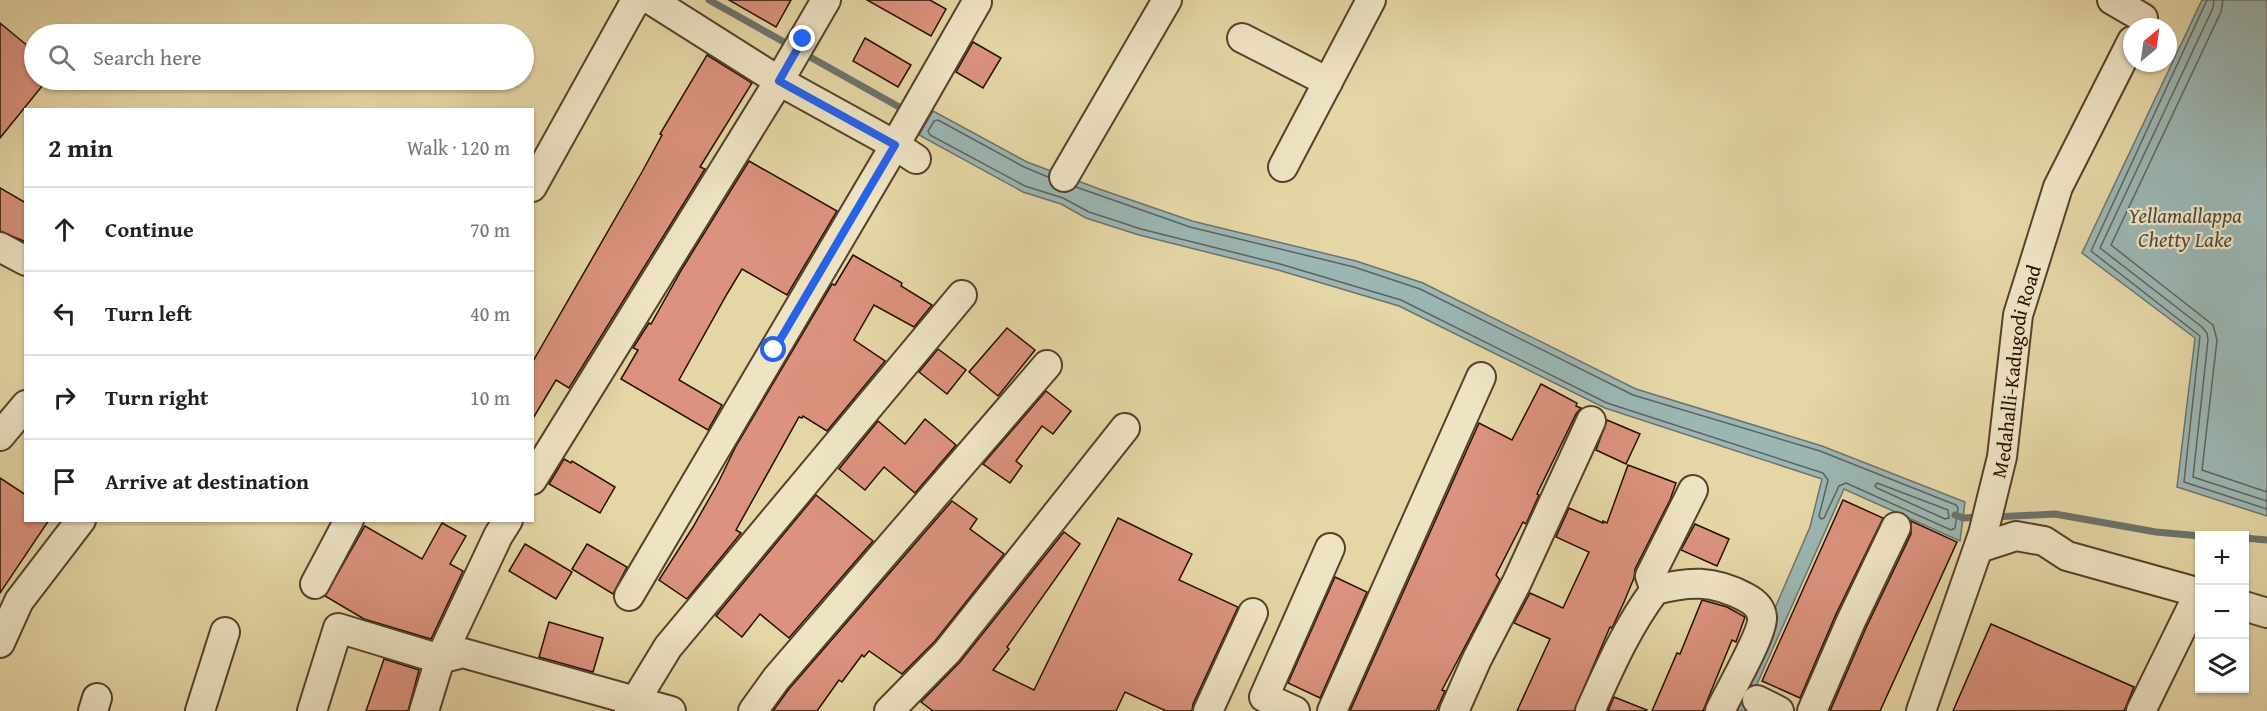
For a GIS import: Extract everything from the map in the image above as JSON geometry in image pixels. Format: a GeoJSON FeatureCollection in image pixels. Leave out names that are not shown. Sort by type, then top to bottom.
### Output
{"type":"FeatureCollection","features":[{"type":"Feature","properties":{"kind":"street"},"geometry":{"type":"LineString","coordinates":[[534,183],[636,0]]}},
{"type":"Feature","properties":{"kind":"street"},"geometry":{"type":"LineString","coordinates":[[651,0],[779,81],[906,152]]}},
{"type":"Feature","properties":{"kind":"street"},"geometry":{"type":"LineString","coordinates":[[534,477],[779,81],[826,0]]}},
{"type":"Feature","properties":{"kind":"street"},"geometry":{"type":"LineString","coordinates":[[1064,177],[1167,0]]}},
{"type":"Feature","properties":{"kind":"street"},"geometry":{"type":"LineString","coordinates":[[1282,167],[1371,0]]}},
{"type":"Feature","properties":{"kind":"street"},"geometry":{"type":"LineString","coordinates":[[2112,0],[2138,18]]}},
{"type":"Feature","properties":{"kind":"street"},"geometry":{"type":"LineString","coordinates":[[629,596],[906,152],[918,106],[977,2]]}},
{"type":"Feature","properties":{"kind":"street"},"geometry":{"type":"LineString","coordinates":[[1242,38],[1328,82]]}},
{"type":"Feature","properties":{"kind":"street","name":"Medahalli-Kadugodi Road"},"geometry":{"type":"LineString","coordinates":[[1921,711],[1981,541],[2002,457],[2018,315],[2058,187],[2123,59]]}},
{"type":"Feature","properties":{"kind":"street"},"geometry":{"type":"LineString","coordinates":[[0,247],[24,260]]}},
{"type":"Feature","properties":{"kind":"street"},"geometry":{"type":"LineString","coordinates":[[631,706],[668,646],[962,295]]}},
{"type":"Feature","properties":{"kind":"street"},"geometry":{"type":"LineString","coordinates":[[753,711],[776,679],[1047,365]]}},
{"type":"Feature","properties":{"kind":"street"},"geometry":{"type":"LineString","coordinates":[[1332,711],[1481,377]]}},
{"type":"Feature","properties":{"kind":"street"},"geometry":{"type":"LineString","coordinates":[[0,436],[24,407]]}},
{"type":"Feature","properties":{"kind":"street"},"geometry":{"type":"LineString","coordinates":[[1454,711],[1477,659],[1517,582],[1591,421]]}},
{"type":"Feature","properties":{"kind":"street"},"geometry":{"type":"LineString","coordinates":[[889,711],[947,652],[1125,428]]}},
{"type":"Feature","properties":{"kind":"street"},"geometry":{"type":"LineString","coordinates":[[1655,590],[1650,576],[1693,490]]}},
{"type":"Feature","properties":{"kind":"street"},"geometry":{"type":"LineString","coordinates":[[1,634],[19,601],[79,522]]}},
{"type":"Feature","properties":{"kind":"street"},"geometry":{"type":"LineString","coordinates":[[315,584],[348,522]]}},
{"type":"Feature","properties":{"kind":"street"},"geometry":{"type":"LineString","coordinates":[[424,711],[440,658],[507,522]]}},
{"type":"Feature","properties":{"kind":"street"},"geometry":{"type":"LineString","coordinates":[[1812,711],[1851,621],[1896,527]]}},
{"type":"Feature","properties":{"kind":"street"},"geometry":{"type":"LineString","coordinates":[[1981,541],[2016,536],[2044,541],[2067,556],[2195,592]]}},
{"type":"Feature","properties":{"kind":"street"},"geometry":{"type":"LineString","coordinates":[[1295,711],[1264,698],[1330,548]]}},
{"type":"Feature","properties":{"kind":"street"},"geometry":{"type":"LineString","coordinates":[[1590,711],[1621,643],[1655,590],[1693,583],[1713,584],[1734,591],[1755,603],[1763,618],[1759,633],[1720,711]]}},
{"type":"Feature","properties":{"kind":"street"},"geometry":{"type":"LineString","coordinates":[[2141,711],[2195,601]]}},
{"type":"Feature","properties":{"kind":"street"},"geometry":{"type":"LineString","coordinates":[[2249,608],[2267,613]]}},
{"type":"Feature","properties":{"kind":"street"},"geometry":{"type":"LineString","coordinates":[[1208,711],[1253,613]]}},
{"type":"Feature","properties":{"kind":"street"},"geometry":{"type":"LineString","coordinates":[[312,711],[338,628],[440,658],[464,654],[631,706],[671,711]]}},
{"type":"Feature","properties":{"kind":"street"},"geometry":{"type":"LineString","coordinates":[[200,711],[225,632]]}},
{"type":"Feature","properties":{"kind":"water","name":"Yellamallappa Chetty Lake"},"geometry":{"type":"Polygon","coordinates":[[[2202,0],[2267,0],[2267,516],[2177,487],[2195,338],[2082,253],[2168,72],[2177,72],[2177,53],[2202,0]]]}},
{"type":"Feature","properties":{"kind":"water"},"geometry":{"type":"Polygon","coordinates":[[[933,111],[1027,162],[1192,221],[1356,261],[1423,283],[1636,389],[1822,446],[1965,502],[1960,541],[1844,489],[1745,711],[1726,711],[1769,622],[1810,527],[1822,479],[1605,408],[1399,306],[1278,270],[1139,235],[1086,218],[1061,204],[1023,192],[919,135],[933,111]]]}},
{"type":"Feature","properties":{"kind":"building"},"geometry":{"type":"Polygon","coordinates":[[[729,0],[791,0],[776,27],[729,0]]]}},
{"type":"Feature","properties":{"kind":"building"},"geometry":{"type":"Polygon","coordinates":[[[867,0],[930,0],[946,9],[931,36],[867,0]]]}},
{"type":"Feature","properties":{"kind":"building"},"geometry":{"type":"Polygon","coordinates":[[[0,23],[24,43],[24,90],[39,90],[0,138],[0,23]]]}},
{"type":"Feature","properties":{"kind":"building"},"geometry":{"type":"Polygon","coordinates":[[[865,38],[911,65],[898,87],[853,61],[865,38]]]}},
{"type":"Feature","properties":{"kind":"building"},"geometry":{"type":"Polygon","coordinates":[[[973,42],[1001,58],[983,88],[956,72],[973,42]]]}},
{"type":"Feature","properties":{"kind":"building"},"geometry":{"type":"Polygon","coordinates":[[[707,55],[752,83],[700,167],[705,169],[569,388],[556,380],[534,417],[534,360],[642,172],[662,135],[660,134],[707,55]]]}},
{"type":"Feature","properties":{"kind":"building"},"geometry":{"type":"Polygon","coordinates":[[[749,161],[837,211],[787,295],[742,269],[727,294],[679,380],[722,405],[708,430],[621,379],[638,350],[633,348],[649,323],[651,324],[749,161]]]}},
{"type":"Feature","properties":{"kind":"building"},"geometry":{"type":"Polygon","coordinates":[[[0,188],[24,202],[24,241],[0,231],[0,188]]]}},
{"type":"Feature","properties":{"kind":"building"},"geometry":{"type":"Polygon","coordinates":[[[853,255],[902,283],[901,286],[932,305],[914,327],[874,305],[854,340],[885,361],[827,431],[803,416],[799,417],[736,530],[741,533],[687,599],[659,580],[693,527],[736,446],[832,284],[835,285],[853,255]]]}},
{"type":"Feature","properties":{"kind":"building"},"geometry":{"type":"Polygon","coordinates":[[[1007,328],[1035,350],[998,396],[969,372],[1007,328]]]}},
{"type":"Feature","properties":{"kind":"building"},"geometry":{"type":"Polygon","coordinates":[[[938,349],[966,370],[947,394],[919,372],[938,349]]]}},
{"type":"Feature","properties":{"kind":"building"},"geometry":{"type":"Polygon","coordinates":[[[1541,384],[1577,403],[1576,406],[1581,408],[1537,494],[1539,495],[1526,524],[1523,522],[1496,575],[1500,580],[1442,690],[1445,691],[1436,711],[1350,711],[1479,423],[1512,440],[1541,384]]]}},
{"type":"Feature","properties":{"kind":"building"},"geometry":{"type":"Polygon","coordinates":[[[1046,391],[1071,411],[1053,434],[1042,426],[1016,461],[1022,466],[1010,483],[983,464],[1046,391]]]}},
{"type":"Feature","properties":{"kind":"building"},"geometry":{"type":"Polygon","coordinates":[[[925,419],[956,445],[915,493],[884,467],[865,490],[839,469],[878,421],[905,444],[925,419]]]}},
{"type":"Feature","properties":{"kind":"building"},"geometry":{"type":"Polygon","coordinates":[[[1607,420],[1640,434],[1626,464],[1596,450],[1607,420]]]}},
{"type":"Feature","properties":{"kind":"building"},"geometry":{"type":"Polygon","coordinates":[[[564,459],[571,463],[572,461],[615,487],[600,513],[549,484],[564,459]]]}},
{"type":"Feature","properties":{"kind":"building"},"geometry":{"type":"Polygon","coordinates":[[[1628,465],[1676,483],[1670,500],[1635,569],[1634,578],[1624,602],[1612,628],[1610,627],[1574,711],[1517,711],[1550,639],[1514,623],[1530,593],[1563,608],[1589,552],[1556,537],[1569,508],[1607,523],[1628,465]]]}},
{"type":"Feature","properties":{"kind":"building"},"geometry":{"type":"Polygon","coordinates":[[[0,478],[24,494],[24,522],[48,522],[0,593],[0,478]]]}},
{"type":"Feature","properties":{"kind":"building"},"geometry":{"type":"Polygon","coordinates":[[[816,495],[873,541],[789,638],[760,614],[742,637],[716,616],[816,495]]]}},
{"type":"Feature","properties":{"kind":"building"},"geometry":{"type":"Polygon","coordinates":[[[1843,500],[1883,518],[1836,614],[1800,698],[1762,681],[1843,500]]]}},
{"type":"Feature","properties":{"kind":"building"},"geometry":{"type":"Polygon","coordinates":[[[952,501],[977,519],[970,529],[1004,554],[935,641],[902,674],[869,651],[864,657],[862,655],[842,682],[839,680],[817,711],[773,711],[789,689],[952,501]]]}},
{"type":"Feature","properties":{"kind":"building"},"geometry":{"type":"Polygon","coordinates":[[[1118,518],[1192,554],[1179,580],[1238,607],[1193,704],[1192,711],[1166,711],[1125,692],[1116,711],[933,711],[921,702],[960,662],[1064,532],[1080,544],[993,670],[1034,690],[1118,518]]]}},
{"type":"Feature","properties":{"kind":"building"},"geometry":{"type":"Polygon","coordinates":[[[1911,521],[1957,542],[1880,711],[1830,711],[1866,628],[1911,534],[1911,521]]]}},
{"type":"Feature","properties":{"kind":"building"},"geometry":{"type":"Polygon","coordinates":[[[442,523],[466,536],[450,564],[463,571],[431,639],[364,619],[325,596],[365,526],[422,559],[442,523]]]}},
{"type":"Feature","properties":{"kind":"building"},"geometry":{"type":"Polygon","coordinates":[[[1695,524],[1729,539],[1717,566],[1681,550],[1695,524]]]}},
{"type":"Feature","properties":{"kind":"building"},"geometry":{"type":"Polygon","coordinates":[[[525,544],[572,572],[556,599],[509,571],[525,544]]]}},
{"type":"Feature","properties":{"kind":"building"},"geometry":{"type":"Polygon","coordinates":[[[587,544],[627,567],[613,594],[572,569],[587,544]]]}},
{"type":"Feature","properties":{"kind":"building"},"geometry":{"type":"Polygon","coordinates":[[[1335,577],[1367,592],[1320,698],[1288,683],[1335,577]]]}},
{"type":"Feature","properties":{"kind":"building"},"geometry":{"type":"Polygon","coordinates":[[[1702,600],[1727,607],[1745,617],[1736,642],[1732,640],[1703,711],[1652,711],[1677,653],[1680,654],[1702,600]]]}},
{"type":"Feature","properties":{"kind":"building"},"geometry":{"type":"Polygon","coordinates":[[[549,622],[603,638],[593,672],[539,657],[549,622]]]}},
{"type":"Feature","properties":{"kind":"building"},"geometry":{"type":"Polygon","coordinates":[[[1991,624],[2134,687],[2124,711],[1953,711],[1991,624]]]}},
{"type":"Feature","properties":{"kind":"building"},"geometry":{"type":"Polygon","coordinates":[[[384,659],[419,670],[408,711],[366,711],[384,659]]]}},
{"type":"Feature","properties":{"kind":"building"},"geometry":{"type":"Polygon","coordinates":[[[1614,697],[1647,710],[1608,711],[1614,697]]]}},
{"type":"Feature","properties":{"kind":"waterway"},"geometry":{"type":"LineString","coordinates":[[709,0],[793,47]]}},
{"type":"Feature","properties":{"kind":"waterway"},"geometry":{"type":"LineString","coordinates":[[803,53],[908,112]]}},
{"type":"Feature","properties":{"kind":"waterway"},"geometry":{"type":"LineString","coordinates":[[1994,517],[2055,514],[2156,532],[2195,535]]}},
{"type":"Feature","properties":{"kind":"waterway"},"geometry":{"type":"LineString","coordinates":[[1955,515],[1963,518],[1980,517]]}},
{"type":"Feature","properties":{"kind":"waterway"},"geometry":{"type":"LineString","coordinates":[[2249,538],[2267,540]]}},
{"type":"Feature","properties":{"kind":"route"},"geometry":{"type":"LineString","coordinates":[[774,350],[895,145],[779,81],[803,39]]}}]}
